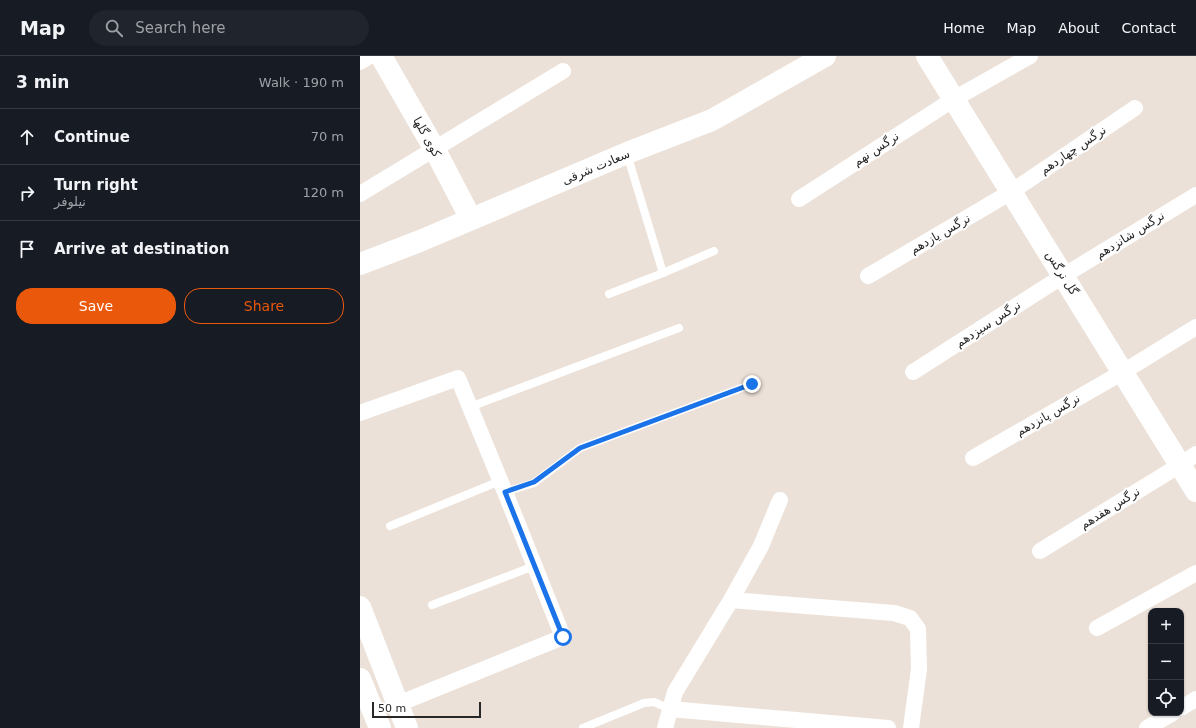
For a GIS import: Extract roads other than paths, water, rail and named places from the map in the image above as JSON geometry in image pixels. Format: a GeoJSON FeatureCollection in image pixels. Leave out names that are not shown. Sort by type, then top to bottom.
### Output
{"type":"FeatureCollection","features":[{"type":"Feature","properties":{"kind":"street"},"geometry":{"type":"LineString","coordinates":[[360,62],[370,56]]}},
{"type":"Feature","properties":{"kind":"street","name":"کوی گلها"},"geometry":{"type":"LineString","coordinates":[[381,56],[434,148],[471,219]]}},
{"type":"Feature","properties":{"kind":"street","name":"سعادت شرقی"},"geometry":{"type":"LineString","coordinates":[[360,264],[627,153],[712,120],[825,56]]}},
{"type":"Feature","properties":{"kind":"street","name":"گل نرگس"},"geometry":{"type":"LineString","coordinates":[[927,56],[1123,372],[1188,459],[1196,491]]}},
{"type":"Feature","properties":{"kind":"street","name":"نرگس نهم"},"geometry":{"type":"LineString","coordinates":[[799,199],[954,99],[1030,56]]}},
{"type":"Feature","properties":{"kind":"street"},"geometry":{"type":"LineString","coordinates":[[360,194],[563,71]]}},
{"type":"Feature","properties":{"kind":"street","name":"نرگس چهاردهم"},"geometry":{"type":"LineString","coordinates":[[1011,192],[1135,108]]}},
{"type":"Feature","properties":{"kind":"street","name":"نرگس یازدهم"},"geometry":{"type":"LineString","coordinates":[[868,276],[1011,192]]}},
{"type":"Feature","properties":{"kind":"street","name":"نرگس شانزدهم"},"geometry":{"type":"LineString","coordinates":[[1063,276],[1196,194]]}},
{"type":"Feature","properties":{"kind":"street","name":"نرگس سیزدهم"},"geometry":{"type":"LineString","coordinates":[[913,372],[1063,276]]}},
{"type":"Feature","properties":{"kind":"street","name":"نرگس پانزدهم"},"geometry":{"type":"LineString","coordinates":[[972,458],[1123,372],[1196,327]]}},
{"type":"Feature","properties":{"kind":"street"},"geometry":{"type":"LineString","coordinates":[[360,413],[458,378],[563,637],[398,704]]}},
{"type":"Feature","properties":{"kind":"street","name":"نرگس هفدهم"},"geometry":{"type":"LineString","coordinates":[[1040,551],[1188,459]]}},
{"type":"Feature","properties":{"kind":"street"},"geometry":{"type":"LineString","coordinates":[[665,728],[675,692],[761,546],[780,500]]}},
{"type":"Feature","properties":{"kind":"street"},"geometry":{"type":"LineString","coordinates":[[1097,628],[1196,573]]}},
{"type":"Feature","properties":{"kind":"street"},"geometry":{"type":"LineString","coordinates":[[730,600],[894,613],[910,618],[918,629],[919,669],[911,728]]}},
{"type":"Feature","properties":{"kind":"street"},"geometry":{"type":"LineString","coordinates":[[362,617],[407,728]]}},
{"type":"Feature","properties":{"kind":"street"},"geometry":{"type":"LineString","coordinates":[[360,678],[380,728]]}},
{"type":"Feature","properties":{"kind":"street"},"geometry":{"type":"LineString","coordinates":[[1184,706],[1196,700]]}},
{"type":"Feature","properties":{"kind":"street"},"geometry":{"type":"LineString","coordinates":[[670,710],[888,728]]}},
{"type":"Feature","properties":{"kind":"street"},"geometry":{"type":"LineString","coordinates":[[1147,728],[1168,716]]}},
{"type":"Feature","properties":{"kind":"lane"},"geometry":{"type":"LineString","coordinates":[[627,153],[663,273]]}},
{"type":"Feature","properties":{"kind":"lane"},"geometry":{"type":"LineString","coordinates":[[609,294],[714,251]]}},
{"type":"Feature","properties":{"kind":"lane"},"geometry":{"type":"LineString","coordinates":[[470,407],[679,328]]}},
{"type":"Feature","properties":{"kind":"lane"},"geometry":{"type":"LineString","coordinates":[[390,526],[503,486],[534,482],[580,448],[752,384]]}},
{"type":"Feature","properties":{"kind":"lane"},"geometry":{"type":"LineString","coordinates":[[432,605],[534,566]]}},
{"type":"Feature","properties":{"kind":"lane"},"geometry":{"type":"LineString","coordinates":[[583,728],[644,703],[654,702],[670,710]]}}]}
